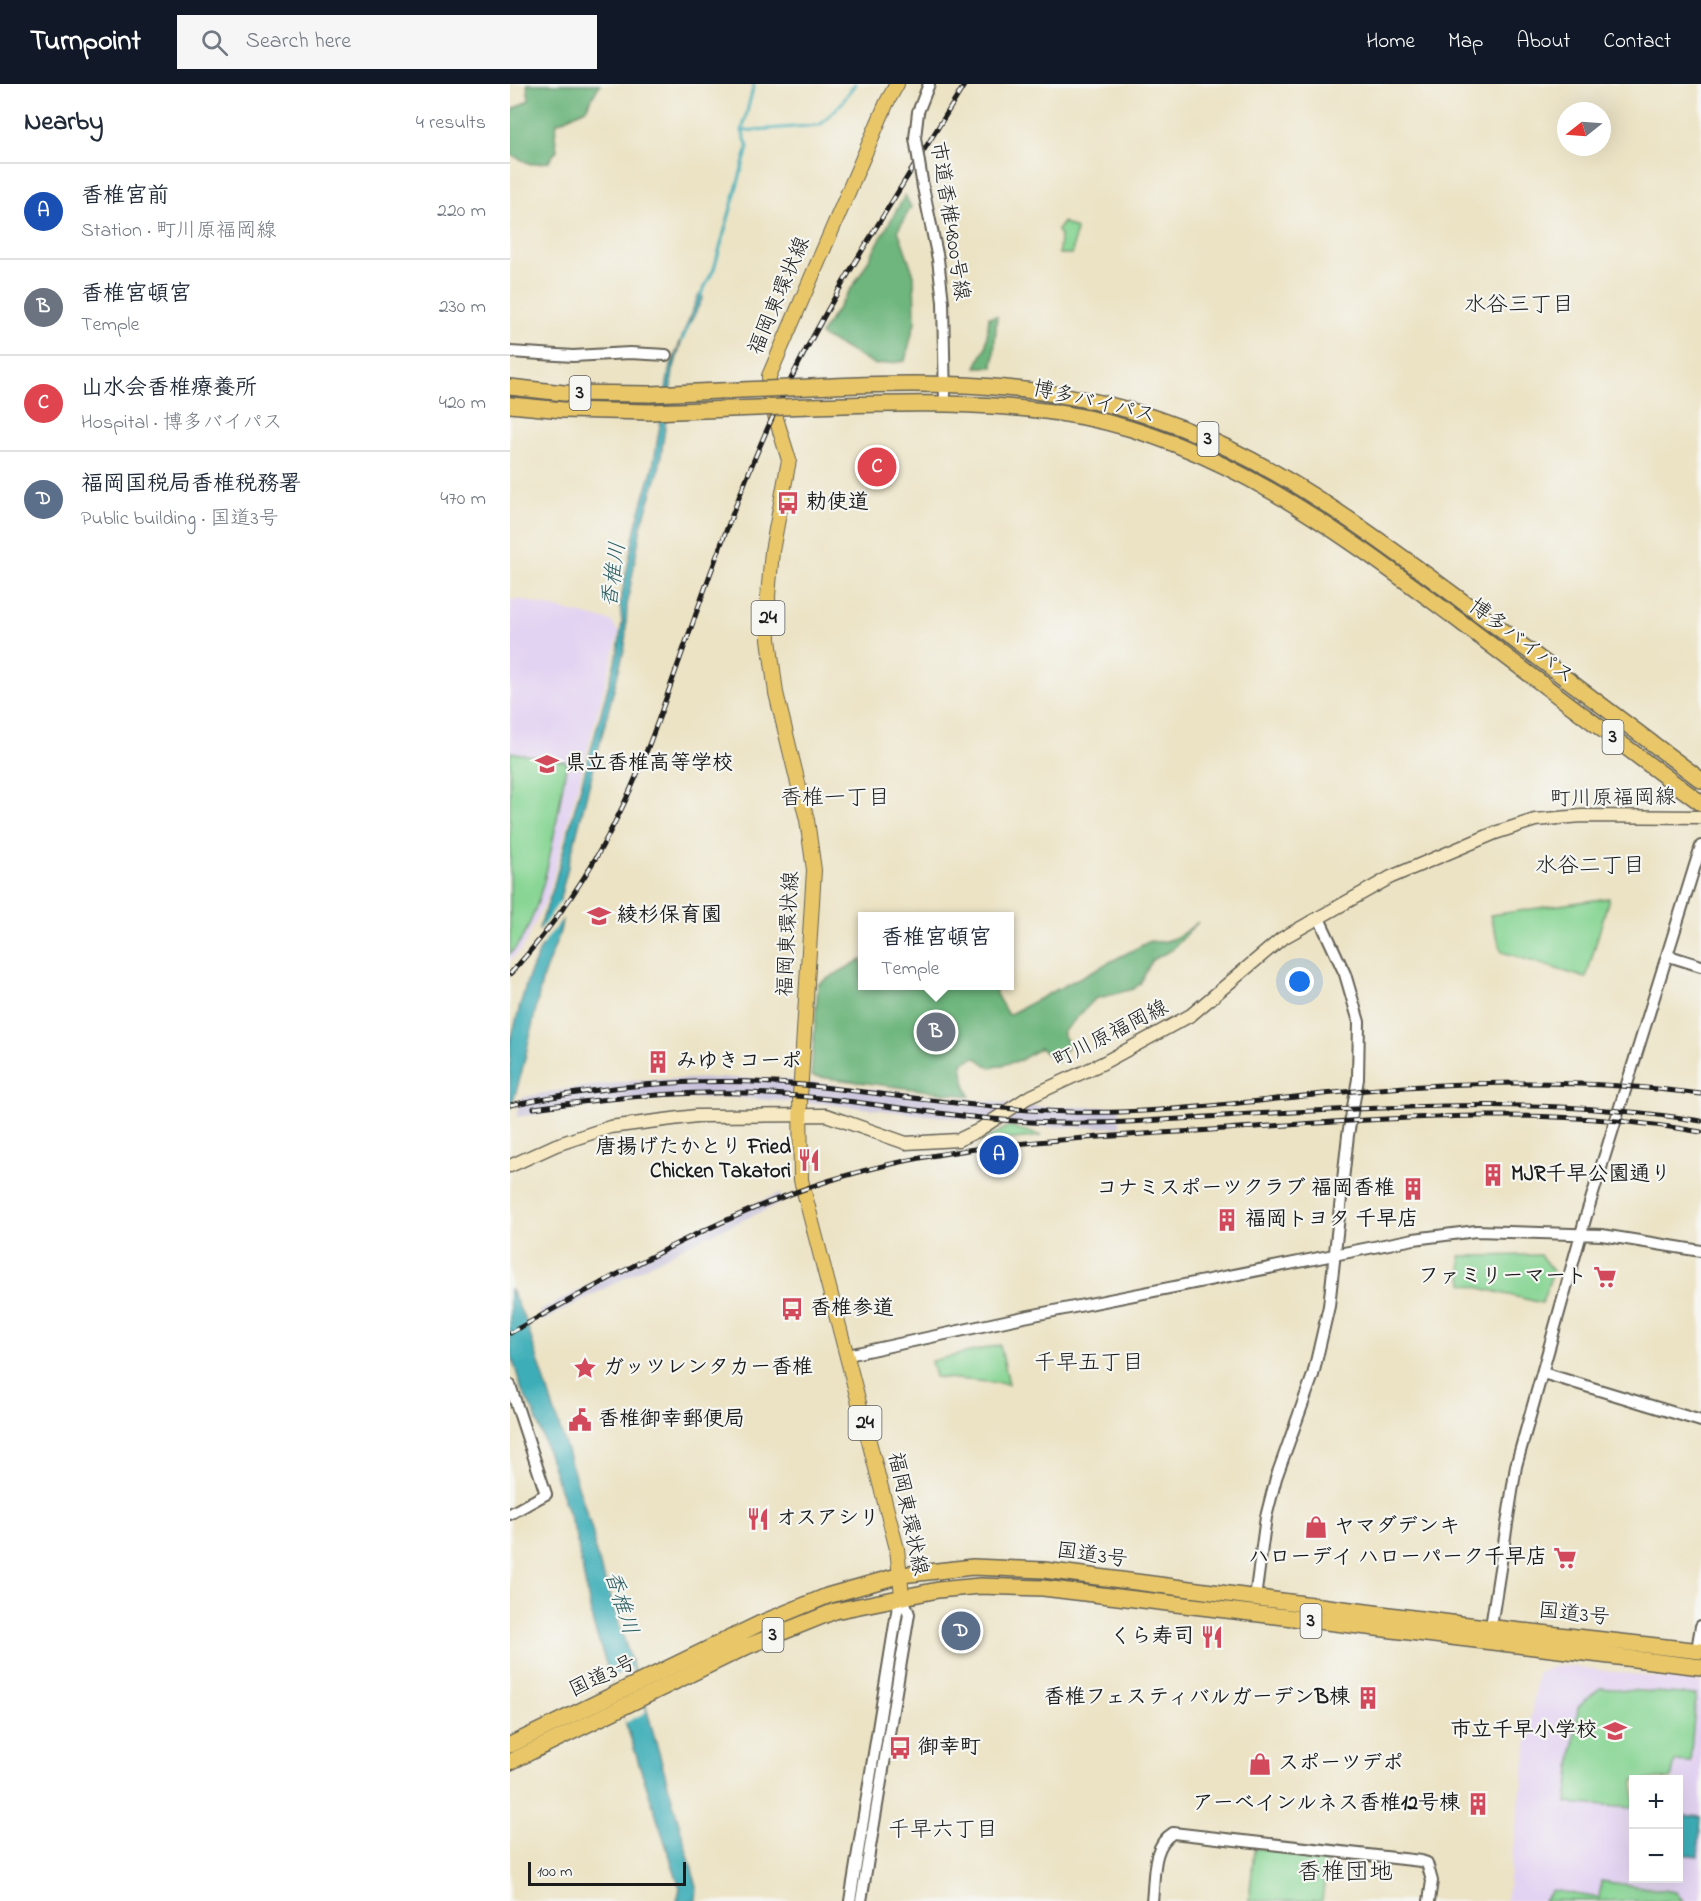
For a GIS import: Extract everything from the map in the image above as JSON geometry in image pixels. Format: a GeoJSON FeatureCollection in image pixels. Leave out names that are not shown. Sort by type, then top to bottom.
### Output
{"type":"FeatureCollection","features":[{"type":"Feature","properties":{"kind":"highway","name":"博多バイパス"},"geometry":{"type":"LineString","coordinates":[[510,387],[564,393],[650,394],[945,383],[1010,387],[1089,400],[1158,419],[1227,446],[1304,488],[1544,662],[1701,780]]}},
{"type":"Feature","properties":{"kind":"highway","name":"博多バイパス"},"geometry":{"type":"LineString","coordinates":[[510,405],[563,410],[650,412],[945,402],[1008,406],[1085,418],[1153,436],[1221,463],[1295,503],[1701,802]]}},
{"type":"Feature","properties":{"kind":"highway","name":"国道3号"},"geometry":{"type":"LineString","coordinates":[[510,1762],[613,1712],[649,1687],[759,1624],[827,1596],[901,1575],[973,1567],[1044,1570],[1255,1598],[1701,1667]]}},
{"type":"Feature","properties":{"kind":"highway","name":"国道3号"},"geometry":{"type":"LineString","coordinates":[[510,1745],[610,1697],[649,1687],[835,1611],[902,1595],[980,1586],[1043,1588],[1490,1634],[1699,1651]]}},
{"type":"Feature","properties":{"kind":"main road","name":"福岡東環状線"},"geometry":{"type":"LineString","coordinates":[[897,84],[887,102],[769,376],[770,399],[789,460],[772,551],[768,596],[769,639],[776,693],[807,820],[814,870],[800,1114],[801,1180],[897,1549],[902,1595]]}},
{"type":"Feature","properties":{"kind":"main road","name":"町川原福岡線"},"geometry":{"type":"LineString","coordinates":[[510,1166],[556,1144],[610,1127],[696,1116],[826,1115],[906,1143],[928,1144],[968,1137],[1027,1098],[1103,1063],[1191,1015],[1281,939],[1391,877],[1495,833],[1535,820],[1582,816],[1701,818]]}},
{"type":"Feature","properties":{"kind":"street","name":"市道香椎4800号線"},"geometry":{"type":"LineString","coordinates":[[929,84],[918,112],[915,138],[938,259],[943,302],[945,402]]}},
{"type":"Feature","properties":{"kind":"street"},"geometry":{"type":"LineString","coordinates":[[510,352],[573,356],[630,352],[666,355]]}},
{"type":"Feature","properties":{"kind":"street"},"geometry":{"type":"LineString","coordinates":[[1490,1634],[1516,1466],[1581,1235],[1669,956],[1701,846]]}},
{"type":"Feature","properties":{"kind":"street"},"geometry":{"type":"LineString","coordinates":[[1255,1598],[1266,1517],[1276,1478],[1307,1395],[1320,1350],[1329,1306],[1348,1135],[1358,1079],[1359,1022],[1345,974],[1319,918]]}},
{"type":"Feature","properties":{"kind":"street"},"geometry":{"type":"LineString","coordinates":[[1669,956],[1701,966]]}},
{"type":"Feature","properties":{"kind":"street"},"geometry":{"type":"LineString","coordinates":[[848,1355],[1019,1318],[1414,1239],[1476,1231],[1581,1235],[1647,1241],[1701,1251]]}},
{"type":"Feature","properties":{"kind":"street"},"geometry":{"type":"LineString","coordinates":[[1543,1373],[1701,1421]]}},
{"type":"Feature","properties":{"kind":"street"},"geometry":{"type":"LineString","coordinates":[[510,1385],[546,1494],[510,1514]]}},
{"type":"Feature","properties":{"kind":"street"},"geometry":{"type":"LineString","coordinates":[[850,1901],[897,1612],[902,1595]]}},
{"type":"Feature","properties":{"kind":"street"},"geometry":{"type":"LineString","coordinates":[[861,1901],[909,1614],[902,1595]]}},
{"type":"Feature","properties":{"kind":"street"},"geometry":{"type":"LineString","coordinates":[[1699,1651],[1701,1626]]}},
{"type":"Feature","properties":{"kind":"street"},"geometry":{"type":"LineString","coordinates":[[1152,1901],[1158,1847],[1164,1838],[1173,1833],[1421,1861],[1427,1863],[1432,1881],[1429,1901]]}},
{"type":"Feature","properties":{"kind":"shaded area","name":"県立香椎高等学校"},"geometry":{"type":"Polygon","coordinates":[[[517,599],[611,621],[619,633],[548,896],[522,949],[510,961],[510,600],[517,599]]]}},
{"type":"Feature","properties":{"kind":"shaded area"},"geometry":{"type":"Polygon","coordinates":[[[779,1079],[1037,1107],[1119,1107],[1120,1127],[1035,1127],[827,1104],[727,1097],[639,1100],[517,1117],[520,1098],[555,1091],[638,1080],[779,1079]]]}},
{"type":"Feature","properties":{"kind":"shaded area"},"geometry":{"type":"Polygon","coordinates":[[[780,1193],[783,1202],[691,1243],[543,1321],[538,1312],[687,1233],[780,1193]]]}},
{"type":"Feature","properties":{"kind":"shaded area","name":"市立千早小学校"},"geometry":{"type":"Polygon","coordinates":[[[1559,1665],[1701,1683],[1701,1901],[1506,1901],[1537,1673],[1559,1665]]]}},
{"type":"Feature","properties":{"kind":"green space"},"geometry":{"type":"Polygon","coordinates":[[[527,84],[600,84],[586,109],[557,123],[555,135],[557,150],[548,162],[531,164],[511,155],[510,119],[513,109],[529,100],[527,84]]]}},
{"type":"Feature","properties":{"kind":"green space"},"geometry":{"type":"Polygon","coordinates":[[[905,195],[911,207],[898,230],[914,275],[915,322],[905,361],[876,365],[820,335],[860,275],[905,195]]]}},
{"type":"Feature","properties":{"kind":"green space"},"geometry":{"type":"Polygon","coordinates":[[[1063,222],[1076,229],[1072,254],[1059,254],[1060,235],[1057,231],[1063,222]]]}},
{"type":"Feature","properties":{"kind":"green space"},"geometry":{"type":"Polygon","coordinates":[[[997,316],[993,367],[976,367],[986,346],[989,317],[997,316]]]}},
{"type":"Feature","properties":{"kind":"green space"},"geometry":{"type":"Polygon","coordinates":[[[510,752],[567,762],[541,891],[533,916],[522,938],[510,954],[510,752]]]}},
{"type":"Feature","properties":{"kind":"green space"},"geometry":{"type":"Polygon","coordinates":[[[1609,898],[1586,978],[1502,952],[1490,915],[1609,898]]]}},
{"type":"Feature","properties":{"kind":"green space"},"geometry":{"type":"Polygon","coordinates":[[[1198,922],[1172,950],[1152,960],[1140,984],[1133,989],[1095,999],[1062,1033],[1069,1044],[1057,1062],[1040,1048],[1021,1060],[991,1068],[975,1057],[962,1063],[965,1085],[970,1096],[811,1076],[818,984],[858,961],[858,990],[996,990],[1008,1015],[1150,941],[1170,940],[1198,922]]]}},
{"type":"Feature","properties":{"kind":"green space"},"geometry":{"type":"Polygon","coordinates":[[[1009,1126],[1042,1136],[979,1143],[1009,1126]]]}},
{"type":"Feature","properties":{"kind":"green space"},"geometry":{"type":"Polygon","coordinates":[[[1540,1255],[1553,1271],[1542,1303],[1463,1284],[1460,1256],[1540,1255]]]}},
{"type":"Feature","properties":{"kind":"green space"},"geometry":{"type":"Polygon","coordinates":[[[1000,1345],[1009,1384],[935,1377],[931,1361],[1000,1345]]]}},
{"type":"Feature","properties":{"kind":"green space"},"geometry":{"type":"Polygon","coordinates":[[[1600,1688],[1696,1695],[1690,1762],[1675,1761],[1672,1775],[1629,1775],[1629,1808],[1567,1803],[1578,1707],[1600,1688]]]}},
{"type":"Feature","properties":{"kind":"green space"},"geometry":{"type":"Polygon","coordinates":[[[1261,1847],[1320,1855],[1327,1861],[1322,1901],[1249,1901],[1254,1850],[1261,1847]]]}},
{"type":"Feature","properties":{"kind":"green space"},"geometry":{"type":"Polygon","coordinates":[[[1601,1881],[1676,1892],[1683,1901],[1543,1901],[1552,1890],[1599,1898],[1601,1881]]]}},
{"type":"Feature","properties":{"kind":"water"},"geometry":{"type":"Polygon","coordinates":[[[699,294],[703,297],[681,342],[673,371],[659,470],[641,526],[627,605],[625,646],[560,898],[562,922],[560,932],[545,970],[524,1062],[510,1110],[510,1042],[527,981],[542,945],[539,928],[552,892],[618,651],[622,623],[620,604],[636,525],[653,467],[669,371],[699,294]]]}},
{"type":"Feature","properties":{"kind":"water"},"geometry":{"type":"Polygon","coordinates":[[[510,1288],[526,1322],[593,1533],[595,1550],[646,1707],[697,1887],[696,1901],[677,1901],[680,1888],[593,1624],[576,1536],[535,1415],[522,1391],[510,1350],[510,1288]]]}},
{"type":"Feature","properties":{"kind":"water"},"geometry":{"type":"Polygon","coordinates":[[[1683,1815],[1701,1817],[1698,1856],[1683,1854],[1683,1815]]]}},
{"type":"Feature","properties":{"kind":"pier"},"geometry":{"type":"Polygon","coordinates":[[[563,897],[566,914],[536,953],[539,945],[537,934],[563,897]]]}},
{"type":"Feature","properties":{"kind":"pier"},"geometry":{"type":"Polygon","coordinates":[[[631,1667],[646,1712],[625,1723],[610,1678],[631,1667]]]}},
{"type":"Feature","properties":{"kind":"waterway","name":"香椎川"},"geometry":{"type":"LineString","coordinates":[[700,296],[714,269],[748,147],[742,131],[754,84]]}},
{"type":"Feature","properties":{"kind":"waterway"},"geometry":{"type":"LineString","coordinates":[[742,131],[820,125],[841,104],[855,84]]}},
{"type":"Feature","properties":{"kind":"waterway","name":"香椎川"},"geometry":{"type":"LineString","coordinates":[[682,340],[689,324]]}},
{"type":"Feature","properties":{"kind":"railway"},"geometry":{"type":"LineString","coordinates":[[510,974],[570,899],[607,838],[648,747],[732,515],[780,400],[855,263],[965,84]]}},
{"type":"Feature","properties":{"kind":"railway"},"geometry":{"type":"LineString","coordinates":[[510,1105],[582,1092],[692,1082],[766,1082],[1001,1108],[1080,1112],[1171,1109],[1370,1090],[1465,1084],[1560,1083],[1701,1094]]}},
{"type":"Feature","properties":{"kind":"railway"},"geometry":{"type":"LineString","coordinates":[[534,1108],[665,1094],[731,1093],[797,1096],[962,1116],[1061,1123],[1127,1122],[1353,1109],[1469,1106],[1585,1108],[1701,1121]]}},
{"type":"Feature","properties":{"kind":"railway"},"geometry":{"type":"LineString","coordinates":[[510,1333],[666,1249],[746,1212],[828,1181],[876,1167],[925,1157],[975,1149],[1075,1139],[1345,1121],[1464,1116],[1583,1118],[1642,1123],[1701,1132]]}},
{"type":"Feature","properties":{"kind":"place","name":"山水会香椎療養所"},"geometry":{"type":"Point","coordinates":[877,467]}},
{"type":"Feature","properties":{"kind":"place","name":"勅使道"},"geometry":{"type":"Point","coordinates":[788,503]}},
{"type":"Feature","properties":{"kind":"place","name":"県立香椎高等学校"},"geometry":{"type":"Point","coordinates":[547,764]}},
{"type":"Feature","properties":{"kind":"place","name":"綾杉保育園"},"geometry":{"type":"Point","coordinates":[599,916]}},
{"type":"Feature","properties":{"kind":"place","name":"香椎宮頓宮"},"geometry":{"type":"Point","coordinates":[936,1032]}},
{"type":"Feature","properties":{"kind":"place","name":"みゆきコーポ"},"geometry":{"type":"Point","coordinates":[658,1062]}},
{"type":"Feature","properties":{"kind":"place","name":"香椎宮前"},"geometry":{"type":"Point","coordinates":[999,1155]}},
{"type":"Feature","properties":{"kind":"place","name":"唐揚げたかとり Fried Chicken Takatori"},"geometry":{"type":"Point","coordinates":[809,1160]}},
{"type":"Feature","properties":{"kind":"place","name":"MJR千早公園通り"},"geometry":{"type":"Point","coordinates":[1493,1175]}},
{"type":"Feature","properties":{"kind":"place","name":"コナミスポーツクラブ 福岡香椎"},"geometry":{"type":"Point","coordinates":[1413,1189]}},
{"type":"Feature","properties":{"kind":"place","name":"福岡トヨタ 千早店"},"geometry":{"type":"Point","coordinates":[1227,1220]}},
{"type":"Feature","properties":{"kind":"place","name":"ファミリーマート"},"geometry":{"type":"Point","coordinates":[1605,1277]}},
{"type":"Feature","properties":{"kind":"place","name":"香椎参道"},"geometry":{"type":"Point","coordinates":[792,1309]}},
{"type":"Feature","properties":{"kind":"place","name":"ガッツレンタカー香椎"},"geometry":{"type":"Point","coordinates":[585,1368]}},
{"type":"Feature","properties":{"kind":"place","name":"香椎御幸郵便局"},"geometry":{"type":"Point","coordinates":[580,1420]}},
{"type":"Feature","properties":{"kind":"place","name":"オスアシリ"},"geometry":{"type":"Point","coordinates":[758,1519]}},
{"type":"Feature","properties":{"kind":"place","name":"ヤマダデンキ"},"geometry":{"type":"Point","coordinates":[1316,1527]}},
{"type":"Feature","properties":{"kind":"place","name":"ハローデイ ハローパーク千早店"},"geometry":{"type":"Point","coordinates":[1565,1558]}},
{"type":"Feature","properties":{"kind":"place","name":"福岡国税局香椎税務署"},"geometry":{"type":"Point","coordinates":[961,1631]}},
{"type":"Feature","properties":{"kind":"place","name":"くら寿司"},"geometry":{"type":"Point","coordinates":[1212,1637]}},
{"type":"Feature","properties":{"kind":"place","name":"香椎フェスティバルガーデンB棟"},"geometry":{"type":"Point","coordinates":[1368,1698]}},
{"type":"Feature","properties":{"kind":"place","name":"市立千早小学校"},"geometry":{"type":"Point","coordinates":[1615,1731]}},
{"type":"Feature","properties":{"kind":"place","name":"御幸町"},"geometry":{"type":"Point","coordinates":[900,1748]}},
{"type":"Feature","properties":{"kind":"place","name":"スポーツデポ"},"geometry":{"type":"Point","coordinates":[1260,1764]}},
{"type":"Feature","properties":{"kind":"place","name":"アーベインルネス香椎12号棟"},"geometry":{"type":"Point","coordinates":[1478,1804]}},
{"type":"Feature","properties":{"kind":"district","name":"水谷三丁目"},"geometry":{"type":"Point","coordinates":[1519,306]}},
{"type":"Feature","properties":{"kind":"district","name":"香椎一丁目"},"geometry":{"type":"Point","coordinates":[835,799]}},
{"type":"Feature","properties":{"kind":"district","name":"水谷二丁目"},"geometry":{"type":"Point","coordinates":[1590,867]}},
{"type":"Feature","properties":{"kind":"district","name":"千早五丁目"},"geometry":{"type":"Point","coordinates":[1089,1364]}},
{"type":"Feature","properties":{"kind":"district","name":"千早六丁目"},"geometry":{"type":"Point","coordinates":[943,1831]}},
{"type":"Feature","properties":{"kind":"district","name":"香椎団地"},"geometry":{"type":"Point","coordinates":[1345,1873]}}]}
